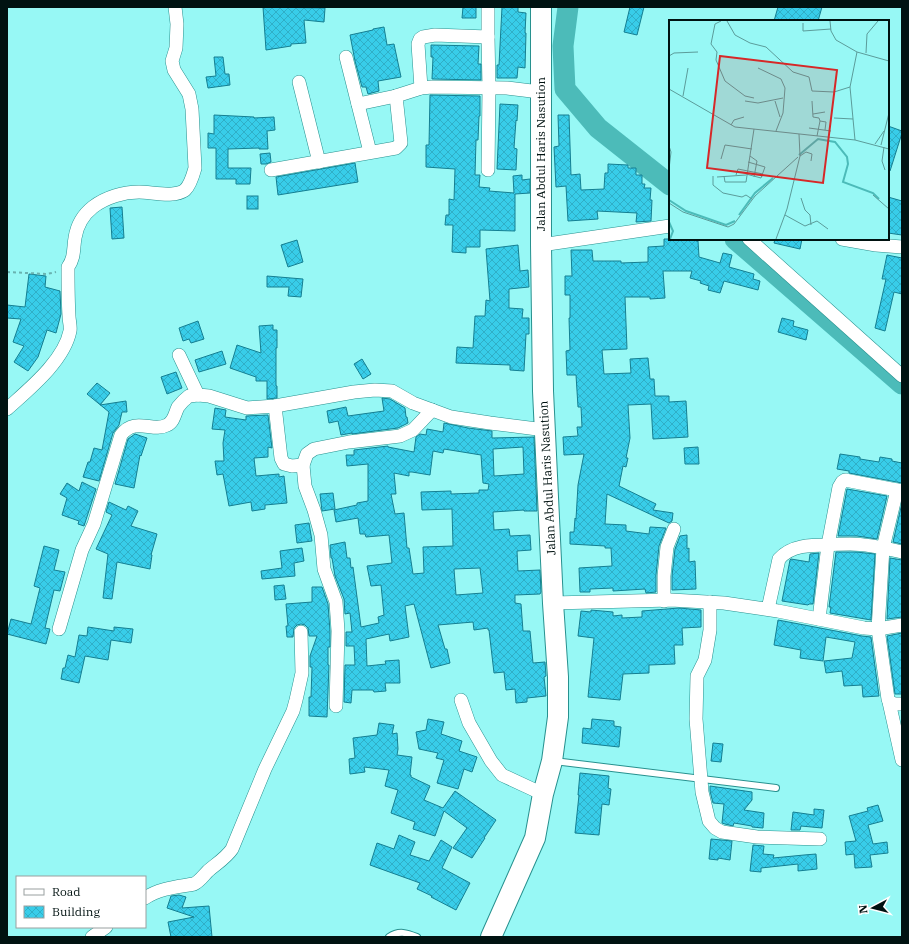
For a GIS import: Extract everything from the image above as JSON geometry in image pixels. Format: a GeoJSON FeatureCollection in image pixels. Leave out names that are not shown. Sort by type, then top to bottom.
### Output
{"type":"FeatureCollection","features":[{"type":"Feature","properties":{"kind":"main road","name":"Jalan Abdul Haris Nasution"},"geometry":{"type":"LineString","coordinates":[[491,937],[535,838],[543,794],[552,761],[558,717],[558,677],[545,430],[540,245],[541,7]]}},
{"type":"Feature","properties":{"kind":"street"},"geometry":{"type":"LineString","coordinates":[[7,409],[38,381],[55,361],[66,342],[70,330],[68,267],[72,261],[75,236],[81,219],[93,207],[105,200],[123,193],[178,193],[184,190],[193,176],[195,168],[192,109],[189,94],[174,70],[172,61],[176,48],[178,24],[175,7]]}},
{"type":"Feature","properties":{"kind":"street"},"geometry":{"type":"LineString","coordinates":[[488,7],[488,170]]}},
{"type":"Feature","properties":{"kind":"street"},"geometry":{"type":"LineString","coordinates":[[421,88],[418,44],[420,39],[423,37],[435,36],[488,37]]}},
{"type":"Feature","properties":{"kind":"street"},"geometry":{"type":"LineString","coordinates":[[346,57],[370,152]]}},
{"type":"Feature","properties":{"kind":"street"},"geometry":{"type":"LineString","coordinates":[[299,82],[319,162]]}},
{"type":"Feature","properties":{"kind":"street"},"geometry":{"type":"LineString","coordinates":[[358,104],[396,96],[421,88],[507,88],[540,92]]}},
{"type":"Feature","properties":{"kind":"street"},"geometry":{"type":"LineString","coordinates":[[271,170],[396,148],[401,143],[396,96]]}},
{"type":"Feature","properties":{"kind":"street"},"geometry":{"type":"LineString","coordinates":[[540,245],[669,226]]}},
{"type":"Feature","properties":{"kind":"street"},"geometry":{"type":"LineString","coordinates":[[751,240],[902,376]]}},
{"type":"Feature","properties":{"kind":"street"},"geometry":{"type":"LineString","coordinates":[[848,240],[876,245],[902,247]]}},
{"type":"Feature","properties":{"kind":"street"},"geometry":{"type":"LineString","coordinates":[[179,355],[198,395]]}},
{"type":"Feature","properties":{"kind":"street"},"geometry":{"type":"LineString","coordinates":[[59,629],[82,550],[94,524],[121,435],[125,429],[130,427],[140,425],[162,428],[168,425],[174,418],[178,408],[189,396],[209,396],[247,408],[275,406],[354,392],[375,390],[392,391],[413,402],[451,417],[545,430]]}},
{"type":"Feature","properties":{"kind":"street"},"geometry":{"type":"LineString","coordinates":[[275,406],[281,458],[284,464],[292,466],[303,465]]}},
{"type":"Feature","properties":{"kind":"street"},"geometry":{"type":"LineString","coordinates":[[336,706],[338,631],[336,602],[324,569],[321,535],[305,486],[303,465],[307,454],[314,449],[349,442],[400,436],[413,430],[432,410]]}},
{"type":"Feature","properties":{"kind":"street"},"geometry":{"type":"LineString","coordinates":[[819,619],[828,545],[839,487],[842,482],[845,480],[900,491],[883,548],[878,629],[887,694],[896,703],[902,760]]}},
{"type":"Feature","properties":{"kind":"street"},"geometry":{"type":"LineString","coordinates":[[664,601],[666,554],[674,529]]}},
{"type":"Feature","properties":{"kind":"street"},"geometry":{"type":"LineString","coordinates":[[768,609],[779,559],[784,554],[799,547],[851,544],[902,552]]}},
{"type":"Feature","properties":{"kind":"street"},"geometry":{"type":"LineString","coordinates":[[553,603],[664,601],[710,602],[768,609],[864,628],[878,629],[902,625]]}},
{"type":"Feature","properties":{"kind":"street"},"geometry":{"type":"LineString","coordinates":[[710,602],[710,630],[704,660],[697,676],[696,719],[702,792],[709,821],[715,828],[722,832],[757,836],[820,839]]}},
{"type":"Feature","properties":{"kind":"street"},"geometry":{"type":"LineString","coordinates":[[146,898],[165,889],[198,882],[206,873],[225,858],[232,849],[265,769],[293,711],[302,672],[301,632]]}},
{"type":"Feature","properties":{"kind":"street"},"geometry":{"type":"LineString","coordinates":[[461,700],[469,722],[491,761],[502,775],[543,794]]}},
{"type":"Feature","properties":{"kind":"street"},"geometry":{"type":"LineString","coordinates":[[92,937],[105,928]]}},
{"type":"Feature","properties":{"kind":"lane"},"geometry":{"type":"LineString","coordinates":[[552,761],[776,788]]}},
{"type":"Feature","properties":{"kind":"lane"},"geometry":{"type":"LineString","coordinates":[[389,937],[397,932],[406,933],[417,937]]}},
{"type":"Feature","properties":{"kind":"path"},"geometry":{"type":"LineString","coordinates":[[7,272],[47,274],[68,267]]}},
{"type":"Feature","properties":{"kind":"building"},"geometry":{"type":"Polygon","coordinates":[[[263,7],[325,8],[324,22],[304,20],[306,43],[291,44],[291,46],[266,50],[263,7]]]}},
{"type":"Feature","properties":{"kind":"building"},"geometry":{"type":"Polygon","coordinates":[[[463,7],[476,7],[476,18],[462,18],[463,7]]]}},
{"type":"Feature","properties":{"kind":"building"},"geometry":{"type":"Polygon","coordinates":[[[502,7],[518,7],[518,12],[526,13],[525,68],[518,67],[517,78],[497,78],[502,7]]]}},
{"type":"Feature","properties":{"kind":"building"},"geometry":{"type":"Polygon","coordinates":[[[630,7],[644,7],[637,35],[624,32],[630,7]]]}},
{"type":"Feature","properties":{"kind":"building"},"geometry":{"type":"Polygon","coordinates":[[[778,7],[822,7],[818,20],[774,20],[778,7]]]}},
{"type":"Feature","properties":{"kind":"building"},"geometry":{"type":"Polygon","coordinates":[[[384,27],[387,45],[394,44],[401,77],[378,81],[379,91],[368,94],[366,87],[362,87],[350,35],[384,27]]]}},
{"type":"Feature","properties":{"kind":"building"},"geometry":{"type":"Polygon","coordinates":[[[431,45],[479,46],[478,64],[481,64],[481,80],[432,79],[433,57],[431,57],[431,45]]]}},
{"type":"Feature","properties":{"kind":"building"},"geometry":{"type":"Polygon","coordinates":[[[214,57],[223,57],[225,74],[229,74],[230,85],[208,88],[206,77],[216,76],[214,57]]]}},
{"type":"Feature","properties":{"kind":"building"},"geometry":{"type":"Polygon","coordinates":[[[430,95],[480,96],[480,116],[478,140],[476,140],[475,175],[480,175],[479,187],[490,188],[489,191],[514,193],[513,176],[522,175],[522,180],[530,179],[530,193],[515,194],[515,231],[480,230],[480,247],[466,247],[466,253],[452,252],[453,225],[445,225],[446,215],[449,215],[449,199],[454,200],[455,169],[426,167],[426,145],[429,145],[430,95]]]}},
{"type":"Feature","properties":{"kind":"building"},"geometry":{"type":"Polygon","coordinates":[[[500,104],[518,105],[514,148],[517,149],[516,170],[497,169],[500,104]]]}},
{"type":"Feature","properties":{"kind":"building"},"geometry":{"type":"Polygon","coordinates":[[[214,115],[254,118],[274,117],[275,130],[267,131],[268,149],[228,149],[228,168],[251,168],[250,184],[236,184],[236,179],[216,179],[216,148],[208,148],[208,133],[214,134],[214,115]]]}},
{"type":"Feature","properties":{"kind":"building"},"geometry":{"type":"Polygon","coordinates":[[[558,115],[569,115],[571,175],[580,174],[581,190],[604,189],[605,173],[608,173],[608,164],[628,165],[628,168],[636,168],[636,175],[642,175],[642,184],[645,184],[644,188],[651,188],[651,221],[636,222],[637,213],[597,211],[598,219],[568,221],[566,186],[556,187],[554,147],[559,146],[558,115]]]}},
{"type":"Feature","properties":{"kind":"building"},"geometry":{"type":"Polygon","coordinates":[[[889,126],[902,131],[889,171],[889,126]]]}},
{"type":"Feature","properties":{"kind":"building"},"geometry":{"type":"Polygon","coordinates":[[[270,153],[271,162],[261,164],[260,154],[270,153]]]}},
{"type":"Feature","properties":{"kind":"building"},"geometry":{"type":"Polygon","coordinates":[[[355,163],[358,182],[278,195],[276,177],[355,163]]]}},
{"type":"Feature","properties":{"kind":"building"},"geometry":{"type":"Polygon","coordinates":[[[247,196],[258,196],[258,209],[247,209],[247,196]]]}},
{"type":"Feature","properties":{"kind":"building"},"geometry":{"type":"Polygon","coordinates":[[[889,197],[902,201],[902,235],[889,233],[889,197]]]}},
{"type":"Feature","properties":{"kind":"building"},"geometry":{"type":"Polygon","coordinates":[[[122,207],[124,238],[112,239],[110,208],[122,207]]]}},
{"type":"Feature","properties":{"kind":"building"},"geometry":{"type":"Polygon","coordinates":[[[664,239],[696,240],[698,241],[699,257],[720,263],[723,253],[732,255],[729,267],[754,274],[753,279],[760,281],[758,290],[724,281],[720,293],[708,290],[709,286],[700,283],[701,281],[690,278],[692,271],[663,271],[665,298],[650,299],[650,297],[625,297],[627,349],[602,350],[604,374],[631,373],[630,359],[648,358],[650,379],[654,379],[655,396],[669,396],[669,402],[686,401],[688,437],[653,439],[651,404],[628,405],[630,438],[626,458],[628,458],[626,467],[623,466],[619,486],[656,504],[653,510],[673,513],[672,521],[669,523],[607,494],[605,524],[626,525],[626,531],[649,534],[650,527],[666,528],[659,546],[656,592],[646,593],[645,589],[613,591],[613,588],[590,589],[590,592],[580,592],[579,568],[612,566],[611,548],[605,548],[605,546],[570,544],[570,532],[574,532],[578,485],[584,454],[564,455],[563,437],[578,436],[577,427],[582,427],[581,407],[578,407],[576,375],[567,375],[566,351],[570,350],[570,295],[565,295],[565,276],[572,276],[571,250],[592,250],[593,261],[621,261],[621,263],[648,262],[648,247],[664,246],[664,239]]]}},
{"type":"Feature","properties":{"kind":"building"},"geometry":{"type":"Polygon","coordinates":[[[297,240],[303,262],[288,267],[281,245],[297,240]]]}},
{"type":"Feature","properties":{"kind":"building"},"geometry":{"type":"Polygon","coordinates":[[[775,240],[802,240],[800,249],[774,243],[775,240]]]}},
{"type":"Feature","properties":{"kind":"building"},"geometry":{"type":"Polygon","coordinates":[[[518,245],[520,271],[528,270],[529,287],[509,289],[509,308],[523,309],[522,318],[529,318],[529,334],[526,334],[524,371],[510,370],[510,365],[456,363],[457,347],[473,348],[475,316],[485,316],[486,300],[490,301],[486,249],[518,245]]]}},
{"type":"Feature","properties":{"kind":"building"},"geometry":{"type":"Polygon","coordinates":[[[887,255],[902,258],[902,294],[894,292],[885,331],[875,328],[886,279],[882,279],[887,255]]]}},
{"type":"Feature","properties":{"kind":"building"},"geometry":{"type":"Polygon","coordinates":[[[29,274],[46,276],[45,287],[60,291],[61,314],[56,333],[47,330],[38,357],[28,371],[14,362],[24,346],[13,342],[21,319],[7,318],[7,305],[25,307],[29,274]]]}},
{"type":"Feature","properties":{"kind":"building"},"geometry":{"type":"Polygon","coordinates":[[[267,276],[303,279],[301,297],[288,296],[289,287],[267,287],[267,276]]]}},
{"type":"Feature","properties":{"kind":"building"},"geometry":{"type":"Polygon","coordinates":[[[782,318],[794,321],[793,326],[808,330],[806,340],[778,332],[782,318]]]}},
{"type":"Feature","properties":{"kind":"building"},"geometry":{"type":"Polygon","coordinates":[[[198,321],[204,339],[191,343],[189,339],[183,341],[179,328],[198,321]]]}},
{"type":"Feature","properties":{"kind":"building"},"geometry":{"type":"Polygon","coordinates":[[[273,325],[273,330],[277,330],[277,398],[267,399],[267,381],[256,381],[256,377],[230,368],[237,345],[261,353],[259,326],[273,325]]]}},
{"type":"Feature","properties":{"kind":"building"},"geometry":{"type":"Polygon","coordinates":[[[222,351],[226,364],[199,372],[195,360],[222,351]]]}},
{"type":"Feature","properties":{"kind":"building"},"geometry":{"type":"Polygon","coordinates":[[[362,359],[371,374],[363,379],[354,364],[362,359]]]}},
{"type":"Feature","properties":{"kind":"building"},"geometry":{"type":"Polygon","coordinates":[[[176,372],[182,388],[167,394],[161,377],[176,372]]]}},
{"type":"Feature","properties":{"kind":"building"},"geometry":{"type":"Polygon","coordinates":[[[97,383],[110,393],[100,405],[87,394],[97,383]]]}},
{"type":"Feature","properties":{"kind":"building"},"geometry":{"type":"Polygon","coordinates":[[[382,398],[390,399],[405,408],[408,423],[398,428],[341,435],[338,421],[329,423],[327,411],[346,407],[348,416],[384,411],[382,398]]]}},
{"type":"Feature","properties":{"kind":"building"},"geometry":{"type":"Polygon","coordinates":[[[126,401],[127,412],[122,412],[119,425],[113,433],[99,481],[83,477],[88,462],[90,462],[94,448],[102,450],[109,412],[100,405],[126,401]]]}},
{"type":"Feature","properties":{"kind":"building"},"geometry":{"type":"Polygon","coordinates":[[[215,408],[226,410],[225,417],[246,420],[246,416],[268,415],[272,448],[268,447],[268,457],[254,458],[256,476],[279,474],[279,477],[284,476],[287,503],[265,505],[265,509],[252,511],[251,502],[229,506],[223,474],[217,475],[215,461],[224,461],[223,443],[225,430],[212,429],[215,408]]]}},
{"type":"Feature","properties":{"kind":"building"},"geometry":{"type":"Polygon","coordinates":[[[444,423],[492,431],[492,438],[534,437],[537,511],[524,510],[493,512],[494,530],[509,529],[510,536],[530,535],[531,550],[517,551],[518,571],[540,570],[541,592],[540,594],[515,595],[515,603],[521,604],[523,631],[530,631],[533,663],[545,662],[546,676],[544,677],[546,696],[527,698],[527,702],[516,703],[515,689],[506,690],[504,672],[494,673],[488,628],[474,630],[473,622],[438,625],[445,649],[447,649],[450,663],[431,668],[414,604],[405,606],[409,637],[390,641],[389,634],[366,639],[367,666],[386,664],[385,661],[399,660],[400,683],[385,683],[386,691],[374,692],[373,690],[352,690],[351,703],[344,702],[345,665],[355,665],[354,646],[346,646],[346,632],[352,632],[350,613],[345,614],[344,599],[335,576],[330,545],[345,542],[347,558],[350,558],[351,568],[353,567],[361,627],[379,623],[378,617],[384,615],[381,585],[371,586],[367,566],[392,563],[389,535],[366,537],[365,534],[360,534],[358,518],[336,522],[334,510],[368,501],[368,464],[347,466],[346,455],[354,455],[354,450],[388,446],[414,452],[416,437],[420,434],[426,435],[427,429],[443,432],[444,423]],[[523,447],[493,449],[494,476],[524,474],[523,447]],[[444,449],[443,453],[433,451],[430,475],[409,472],[409,476],[394,473],[396,494],[391,494],[395,514],[404,513],[407,548],[409,548],[413,574],[424,573],[423,547],[453,546],[452,509],[422,510],[421,492],[451,491],[451,494],[479,493],[479,490],[488,490],[489,484],[483,483],[481,455],[444,449]],[[480,568],[454,569],[456,595],[483,593],[480,568]]]}},
{"type":"Feature","properties":{"kind":"building"},"geometry":{"type":"Polygon","coordinates":[[[135,434],[147,438],[141,456],[140,455],[134,488],[115,484],[128,439],[135,434]]]}},
{"type":"Feature","properties":{"kind":"building"},"geometry":{"type":"Polygon","coordinates":[[[698,447],[699,464],[685,464],[684,448],[698,447]]]}},
{"type":"Feature","properties":{"kind":"building"},"geometry":{"type":"Polygon","coordinates":[[[840,454],[879,462],[880,457],[892,459],[892,461],[902,463],[902,483],[849,473],[849,471],[837,469],[840,454]]]}},
{"type":"Feature","properties":{"kind":"building"},"geometry":{"type":"Polygon","coordinates":[[[82,482],[96,489],[84,526],[78,524],[79,521],[62,515],[67,498],[60,494],[67,483],[79,491],[82,482]]]}},
{"type":"Feature","properties":{"kind":"building"},"geometry":{"type":"Polygon","coordinates":[[[847,489],[887,496],[877,539],[857,536],[838,536],[847,489]]]}},
{"type":"Feature","properties":{"kind":"building"},"geometry":{"type":"Polygon","coordinates":[[[333,493],[335,509],[322,511],[320,494],[333,493]]]}},
{"type":"Feature","properties":{"kind":"building"},"geometry":{"type":"Polygon","coordinates":[[[109,502],[126,510],[128,506],[138,511],[131,526],[157,534],[151,555],[150,569],[117,562],[112,599],[103,598],[108,554],[96,549],[112,515],[106,512],[109,502]]]}},
{"type":"Feature","properties":{"kind":"building"},"geometry":{"type":"Polygon","coordinates":[[[902,503],[902,544],[893,542],[902,503]]]}},
{"type":"Feature","properties":{"kind":"building"},"geometry":{"type":"Polygon","coordinates":[[[309,523],[312,541],[297,543],[295,525],[309,523]]]}},
{"type":"Feature","properties":{"kind":"building"},"geometry":{"type":"Polygon","coordinates":[[[687,535],[689,562],[695,561],[696,589],[672,590],[675,549],[680,536],[687,535]]]}},
{"type":"Feature","properties":{"kind":"building"},"geometry":{"type":"Polygon","coordinates":[[[44,546],[59,550],[54,570],[65,572],[60,591],[54,590],[45,628],[50,629],[46,644],[7,634],[11,619],[31,624],[40,588],[34,586],[44,546]]]}},
{"type":"Feature","properties":{"kind":"building"},"geometry":{"type":"Polygon","coordinates":[[[302,548],[304,561],[294,563],[295,576],[262,579],[261,571],[282,568],[280,551],[302,548]]]}},
{"type":"Feature","properties":{"kind":"building"},"geometry":{"type":"Polygon","coordinates":[[[836,552],[875,554],[871,620],[830,613],[831,607],[829,607],[836,552]]]}},
{"type":"Feature","properties":{"kind":"building"},"geometry":{"type":"Polygon","coordinates":[[[819,553],[813,604],[808,605],[782,601],[790,560],[809,562],[810,554],[819,553]]]}},
{"type":"Feature","properties":{"kind":"building"},"geometry":{"type":"Polygon","coordinates":[[[890,558],[902,560],[902,617],[887,619],[890,558]]]}},
{"type":"Feature","properties":{"kind":"building"},"geometry":{"type":"Polygon","coordinates":[[[284,585],[286,599],[275,600],[274,586],[284,585]]]}},
{"type":"Feature","properties":{"kind":"building"},"geometry":{"type":"Polygon","coordinates":[[[312,587],[322,587],[328,604],[330,647],[328,647],[329,665],[327,717],[309,716],[312,667],[310,667],[310,656],[317,636],[309,636],[308,628],[301,624],[294,628],[293,637],[287,637],[286,626],[288,626],[286,604],[312,602],[312,587]]]}},
{"type":"Feature","properties":{"kind":"building"},"geometry":{"type":"Polygon","coordinates":[[[679,608],[701,610],[701,627],[682,628],[683,645],[674,645],[675,664],[649,665],[649,673],[623,674],[620,700],[588,697],[594,638],[578,636],[581,611],[591,612],[591,610],[613,612],[613,616],[622,615],[622,618],[642,617],[642,611],[679,608]]]}},
{"type":"Feature","properties":{"kind":"building"},"geometry":{"type":"Polygon","coordinates":[[[778,620],[871,637],[879,696],[863,697],[862,685],[844,686],[842,671],[826,673],[824,661],[852,658],[855,642],[826,637],[823,661],[800,658],[801,650],[774,645],[778,620]]]}},
{"type":"Feature","properties":{"kind":"building"},"geometry":{"type":"Polygon","coordinates":[[[88,627],[114,631],[114,627],[133,629],[131,643],[111,640],[108,660],[85,656],[79,683],[61,679],[68,655],[75,657],[79,635],[87,636],[88,627]]]}},
{"type":"Feature","properties":{"kind":"building"},"geometry":{"type":"Polygon","coordinates":[[[902,633],[902,694],[895,694],[887,636],[902,633]]]}},
{"type":"Feature","properties":{"kind":"building"},"geometry":{"type":"Polygon","coordinates":[[[428,719],[444,722],[441,734],[462,741],[459,751],[477,757],[472,772],[464,769],[458,789],[437,783],[444,760],[436,758],[438,753],[419,749],[416,732],[426,730],[428,719]]]}},
{"type":"Feature","properties":{"kind":"building"},"geometry":{"type":"Polygon","coordinates":[[[592,719],[614,721],[614,726],[621,727],[619,747],[582,743],[583,728],[591,729],[592,719]]]}},
{"type":"Feature","properties":{"kind":"building"},"geometry":{"type":"Polygon","coordinates":[[[379,723],[394,725],[392,734],[397,733],[397,755],[412,757],[411,777],[430,786],[424,800],[443,808],[455,791],[496,820],[472,858],[453,848],[467,828],[444,811],[435,836],[413,829],[415,822],[391,813],[398,790],[385,786],[389,770],[364,767],[365,772],[350,774],[349,759],[355,758],[353,738],[377,735],[379,723]]]}},
{"type":"Feature","properties":{"kind":"building"},"geometry":{"type":"Polygon","coordinates":[[[713,743],[723,744],[721,762],[711,761],[713,743]]]}},
{"type":"Feature","properties":{"kind":"building"},"geometry":{"type":"Polygon","coordinates":[[[580,773],[609,776],[608,788],[611,789],[609,805],[602,804],[599,835],[575,833],[580,773]]]}},
{"type":"Feature","properties":{"kind":"building"},"geometry":{"type":"Polygon","coordinates":[[[710,786],[752,792],[752,800],[744,810],[764,813],[763,828],[734,823],[733,826],[722,823],[724,804],[713,803],[710,786]]]}},
{"type":"Feature","properties":{"kind":"building"},"geometry":{"type":"Polygon","coordinates":[[[878,805],[883,821],[868,825],[873,844],[887,842],[888,853],[870,855],[872,867],[855,868],[854,854],[846,855],[845,842],[856,841],[849,816],[868,811],[867,808],[878,805]]]}},
{"type":"Feature","properties":{"kind":"building"},"geometry":{"type":"Polygon","coordinates":[[[814,809],[824,810],[822,828],[801,826],[800,830],[791,830],[793,812],[814,815],[814,809]]]}},
{"type":"Feature","properties":{"kind":"building"},"geometry":{"type":"Polygon","coordinates":[[[399,835],[415,842],[410,855],[429,861],[441,840],[452,847],[442,868],[470,883],[456,910],[417,889],[420,883],[370,865],[377,843],[394,849],[399,835]]]}},
{"type":"Feature","properties":{"kind":"building"},"geometry":{"type":"Polygon","coordinates":[[[711,839],[732,841],[730,860],[718,858],[718,860],[709,859],[711,839]]]}},
{"type":"Feature","properties":{"kind":"building"},"geometry":{"type":"Polygon","coordinates":[[[753,845],[764,846],[763,854],[774,855],[773,858],[816,854],[817,869],[798,871],[798,864],[761,868],[761,872],[750,871],[753,845]]]}},
{"type":"Feature","properties":{"kind":"building"},"geometry":{"type":"Polygon","coordinates":[[[179,895],[186,897],[182,908],[209,906],[212,937],[171,937],[168,922],[194,917],[167,908],[171,896],[179,895]]]}},
{"type":"Feature","properties":{"kind":"waterway"},"geometry":{"type":"LineString","coordinates":[[568,7],[563,46],[565,89],[598,128],[669,184]]}},
{"type":"Feature","properties":{"kind":"waterway"},"geometry":{"type":"LineString","coordinates":[[736,240],[902,384]]}}]}
